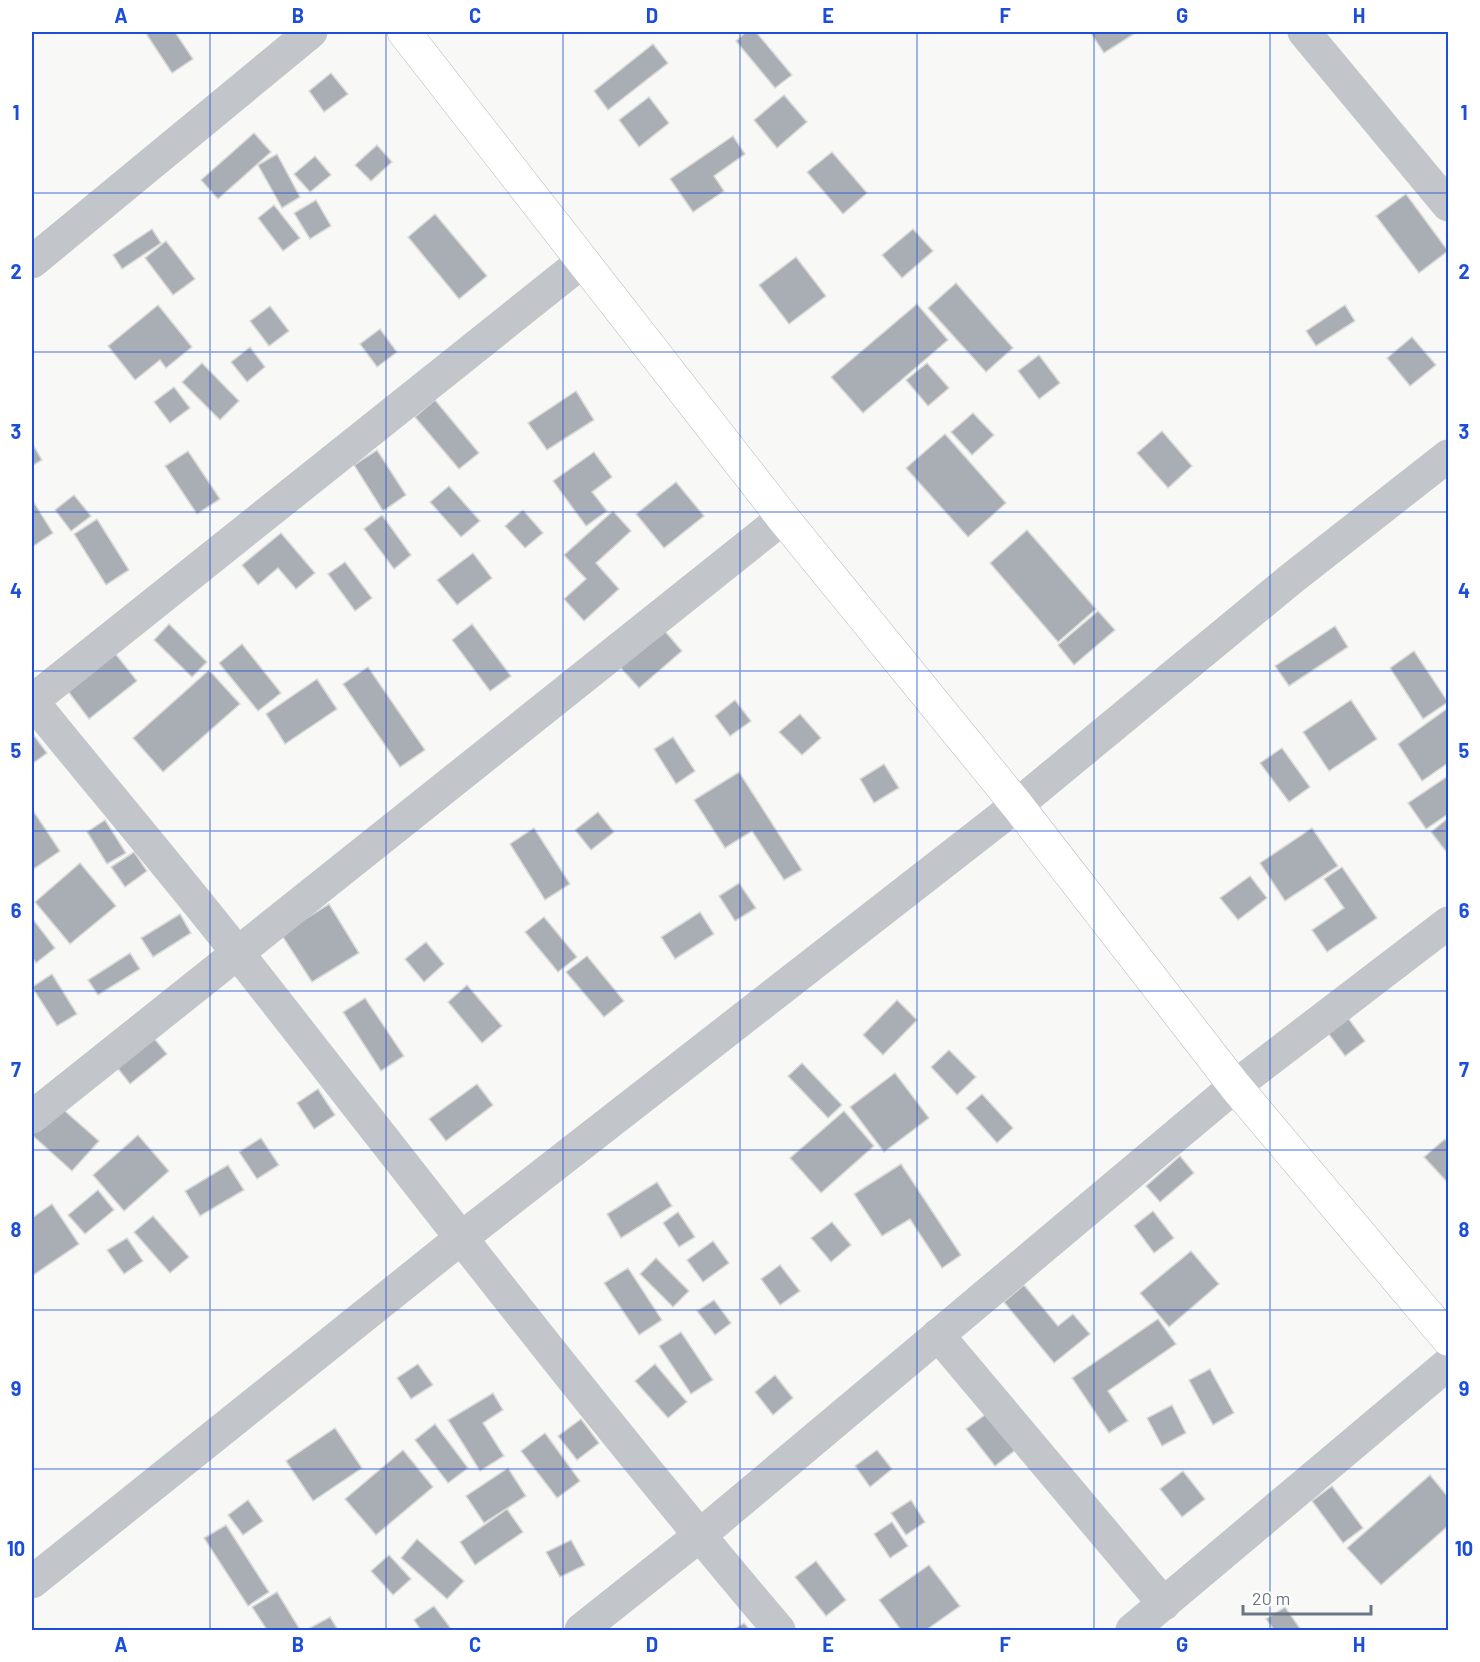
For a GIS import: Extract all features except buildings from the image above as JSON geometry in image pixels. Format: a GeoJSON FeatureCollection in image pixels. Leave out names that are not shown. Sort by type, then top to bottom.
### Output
{"type":"FeatureCollection","features":[{"type":"Feature","properties":{"kind":"street"},"geometry":{"type":"LineString","coordinates":[[32,262],[311,32]]}},
{"type":"Feature","properties":{"kind":"street"},"geometry":{"type":"LineString","coordinates":[[404,32],[783,518],[1017,805],[1235,1086],[1449,1338]]}},
{"type":"Feature","properties":{"kind":"street"},"geometry":{"type":"LineString","coordinates":[[1304,32],[1449,205]]}},
{"type":"Feature","properties":{"kind":"street"},"geometry":{"type":"LineString","coordinates":[[583,261],[32,701],[238,954],[460,1239],[699,1536],[779,1630]]}},
{"type":"Feature","properties":{"kind":"street"},"geometry":{"type":"LineString","coordinates":[[32,1582],[460,1239],[1017,805],[1291,579],[1449,456]]}},
{"type":"Feature","properties":{"kind":"street"},"geometry":{"type":"LineString","coordinates":[[32,1117],[783,518]]}},
{"type":"Feature","properties":{"kind":"street"},"geometry":{"type":"LineString","coordinates":[[581,1630],[699,1536],[1235,1086],[1449,923]]}},
{"type":"Feature","properties":{"kind":"street"},"geometry":{"type":"LineString","coordinates":[[938,1335],[1164,1604]]}},
{"type":"Feature","properties":{"kind":"street"},"geometry":{"type":"LineString","coordinates":[[1132,1630],[1449,1364]]}}]}
